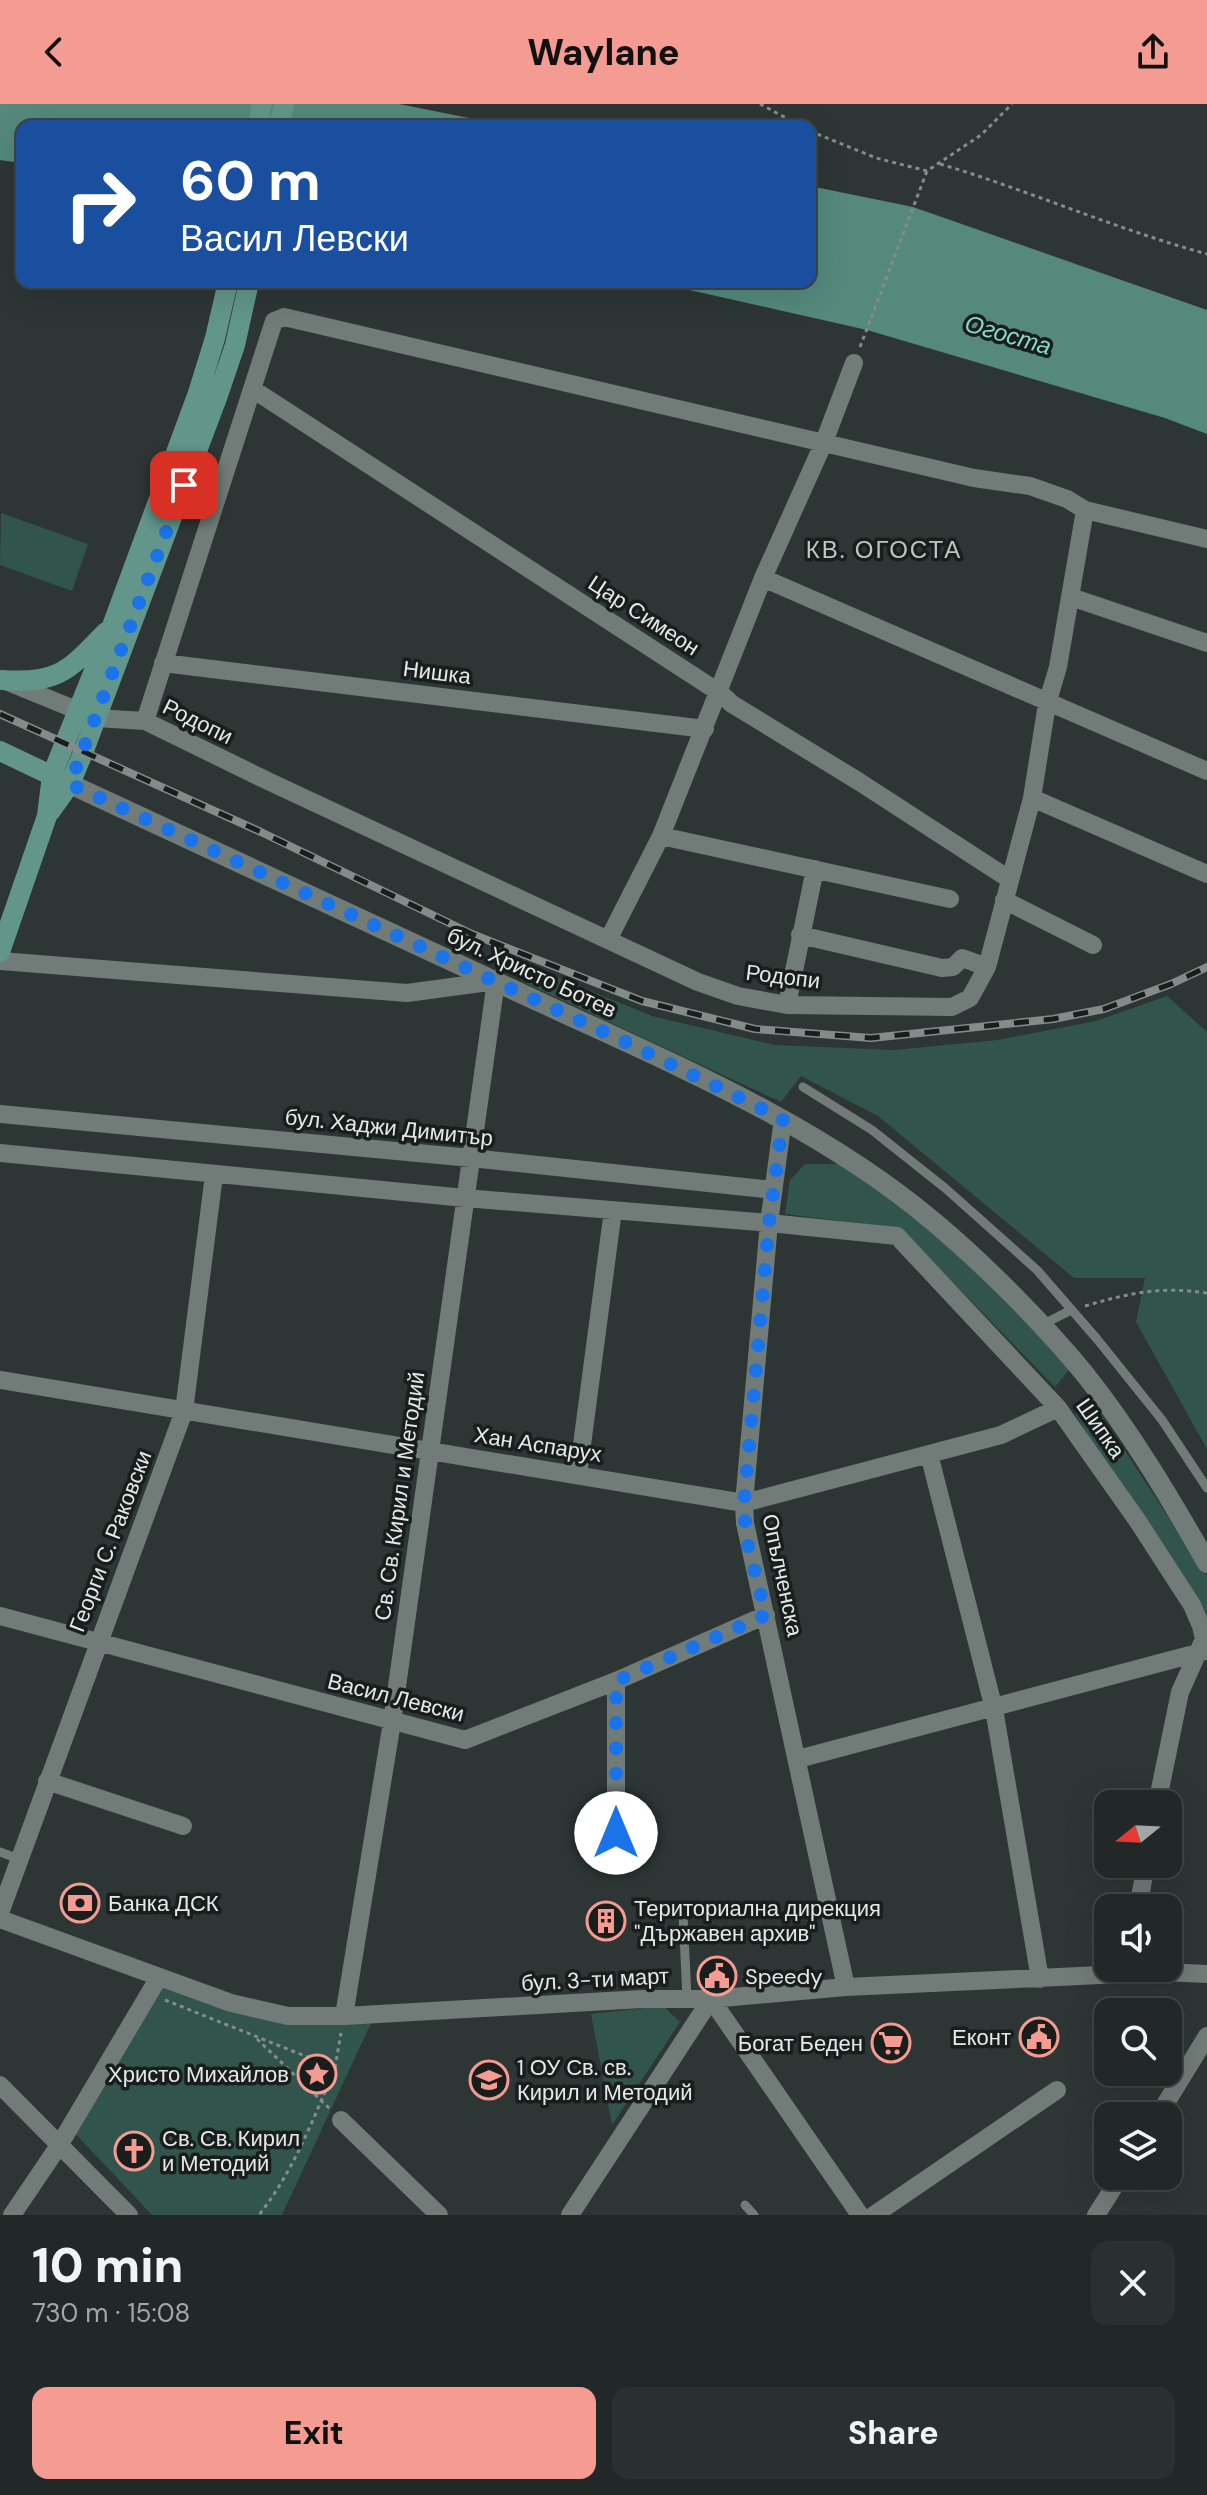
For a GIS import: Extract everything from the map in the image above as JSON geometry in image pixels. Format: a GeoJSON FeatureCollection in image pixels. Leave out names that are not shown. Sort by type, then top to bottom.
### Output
{"type":"FeatureCollection","features":[{"type":"Feature","properties":{"kind":"main road"},"geometry":{"type":"LineString","coordinates":[[88,715],[112,626],[198,393],[226,288]]}},
{"type":"Feature","properties":{"kind":"main road"},"geometry":{"type":"LineString","coordinates":[[0,952],[4,928],[61,780],[217,398],[235,345],[248,288]]}},
{"type":"Feature","properties":{"kind":"main road"},"geometry":{"type":"LineString","coordinates":[[1,680],[34,681],[58,675],[112,626]]}},
{"type":"Feature","properties":{"kind":"main road","name":"бул. Христо Ботев"},"geometry":{"type":"LineString","coordinates":[[0,751],[61,780]]}},
{"type":"Feature","properties":{"kind":"street"},"geometry":{"type":"LineString","coordinates":[[145,721],[274,321],[278,318],[288,317],[974,478],[1030,486],[1067,499],[1085,510],[1207,539]]}},
{"type":"Feature","properties":{"kind":"street"},"geometry":{"type":"LineString","coordinates":[[608,940],[661,836],[763,578],[824,442],[854,363]]}},
{"type":"Feature","properties":{"kind":"street","name":"Цар Симеон"},"geometry":{"type":"LineString","coordinates":[[254,390],[720,693],[732,704],[1009,879]]}},
{"type":"Feature","properties":{"kind":"street","name":"Родопи"},"geometry":{"type":"LineString","coordinates":[[1,680],[88,715],[145,721],[698,982],[738,996],[787,1005],[952,1007],[970,998],[987,967],[1032,798],[1085,510]]}},
{"type":"Feature","properties":{"kind":"street"},"geometry":{"type":"LineString","coordinates":[[763,578],[1207,771]]}},
{"type":"Feature","properties":{"kind":"street"},"geometry":{"type":"LineString","coordinates":[[1071,597],[1207,643]]}},
{"type":"Feature","properties":{"kind":"street","name":"Нишка"},"geometry":{"type":"LineString","coordinates":[[163,663],[705,729]]}},
{"type":"Feature","properties":{"kind":"street","name":"бул. Христо Ботев"},"geometry":{"type":"LineString","coordinates":[[61,780],[496,981],[783,1119],[850,1159],[934,1222],[1006,1290],[1084,1373],[1162,1484],[1207,1563]]}},
{"type":"Feature","properties":{"kind":"street"},"geometry":{"type":"LineString","coordinates":[[1032,798],[1207,874]]}},
{"type":"Feature","properties":{"kind":"street"},"geometry":{"type":"LineString","coordinates":[[661,836],[950,899]]}},
{"type":"Feature","properties":{"kind":"street"},"geometry":{"type":"LineString","coordinates":[[787,1005],[815,869]]}},
{"type":"Feature","properties":{"kind":"street"},"geometry":{"type":"LineString","coordinates":[[1004,900],[1093,945]]}},
{"type":"Feature","properties":{"kind":"street"},"geometry":{"type":"LineString","coordinates":[[800,935],[942,968],[953,967],[962,958],[987,967]]}},
{"type":"Feature","properties":{"kind":"street"},"geometry":{"type":"LineString","coordinates":[[0,961],[407,993],[496,981]]}},
{"type":"Feature","properties":{"kind":"street","name":"Св. Св. Кирил и Методий"},"geometry":{"type":"LineString","coordinates":[[344,2016],[392,1722],[496,981]]}},
{"type":"Feature","properties":{"kind":"street","name":"бул. Хаджи Димитър"},"geometry":{"type":"LineString","coordinates":[[0,1114],[773,1190]]}},
{"type":"Feature","properties":{"kind":"street","name":"Опълченска"},"geometry":{"type":"LineString","coordinates":[[783,1119],[769,1223],[744,1503],[746,1538],[766,1615],[846,1987]]}},
{"type":"Feature","properties":{"kind":"street"},"geometry":{"type":"LineString","coordinates":[[0,1153],[465,1198],[769,1223]]}},
{"type":"Feature","properties":{"kind":"street","name":"Георги С. Раковски"},"geometry":{"type":"LineString","coordinates":[[0,1913],[184,1411],[214,1175]]}},
{"type":"Feature","properties":{"kind":"street"},"geometry":{"type":"LineString","coordinates":[[578,1475],[613,1210]]}},
{"type":"Feature","properties":{"kind":"street","name":"Шипка"},"geometry":{"type":"LineString","coordinates":[[769,1223],[897,1236],[1058,1408],[1192,1605],[1204,1639],[1203,1651]]}},
{"type":"Feature","properties":{"kind":"street","name":"Хан Аспарух"},"geometry":{"type":"LineString","coordinates":[[0,1380],[744,1503],[1001,1435],[1058,1408]]}},
{"type":"Feature","properties":{"kind":"street"},"geometry":{"type":"LineString","coordinates":[[929,1454],[994,1709],[1040,1979]]}},
{"type":"Feature","properties":{"kind":"street","name":"Васил Левски"},"geometry":{"type":"LineString","coordinates":[[0,1616],[465,1740],[616,1681],[766,1615]]}},
{"type":"Feature","properties":{"kind":"street"},"geometry":{"type":"LineString","coordinates":[[798,1759],[1203,1651]]}},
{"type":"Feature","properties":{"kind":"street"},"geometry":{"type":"LineString","coordinates":[[1160,1790],[1180,1692],[1203,1651]]}},
{"type":"Feature","properties":{"kind":"street"},"geometry":{"type":"LineString","coordinates":[[616,1681],[616,1833]]}},
{"type":"Feature","properties":{"kind":"street"},"geometry":{"type":"LineString","coordinates":[[47,1781],[183,1826]]}},
{"type":"Feature","properties":{"kind":"street","name":"бул. 3-ти март"},"geometry":{"type":"LineString","coordinates":[[0,1919],[262,2012],[288,2016],[711,1999],[846,1987],[1094,1974]]}},
{"type":"Feature","properties":{"kind":"street","name":"бул. 3-ти март"},"geometry":{"type":"LineString","coordinates":[[1182,1973],[1207,1974]]}},
{"type":"Feature","properties":{"kind":"street"},"geometry":{"type":"LineString","coordinates":[[12,2215],[60,2144],[159,1977]]}},
{"type":"Feature","properties":{"kind":"street"},"geometry":{"type":"LineString","coordinates":[[570,2215],[711,1999],[860,2215]]}},
{"type":"Feature","properties":{"kind":"street"},"geometry":{"type":"LineString","coordinates":[[1167,2102],[1207,2036]]}},
{"type":"Feature","properties":{"kind":"street"},"geometry":{"type":"LineString","coordinates":[[0,2085],[129,2215]]}},
{"type":"Feature","properties":{"kind":"street"},"geometry":{"type":"LineString","coordinates":[[874,2215],[1057,2090]]}},
{"type":"Feature","properties":{"kind":"street"},"geometry":{"type":"LineString","coordinates":[[341,2120],[439,2215]]}},
{"type":"Feature","properties":{"kind":"street"},"geometry":{"type":"LineString","coordinates":[[1096,2215],[1112,2190]]}},
{"type":"Feature","properties":{"kind":"lane"},"geometry":{"type":"LineString","coordinates":[[803,1087],[872,1130],[945,1188],[1037,1270],[1162,1420],[1207,1488]]}},
{"type":"Feature","properties":{"kind":"lane"},"geometry":{"type":"LineString","coordinates":[[1039,1326],[1071,1310]]}},
{"type":"Feature","properties":{"kind":"lane"},"geometry":{"type":"LineString","coordinates":[[0,1852],[19,1859]]}},
{"type":"Feature","properties":{"kind":"lane"},"geometry":{"type":"LineString","coordinates":[[683,1913],[687,1999]]}},
{"type":"Feature","properties":{"kind":"lane"},"geometry":{"type":"LineString","coordinates":[[745,2205],[754,2215]]}},
{"type":"Feature","properties":{"kind":"path"},"geometry":{"type":"LineString","coordinates":[[760,104],[790,120]]}},
{"type":"Feature","properties":{"kind":"path"},"geometry":{"type":"LineString","coordinates":[[854,363],[927,171],[981,135],[1012,104]]}},
{"type":"Feature","properties":{"kind":"path"},"geometry":{"type":"LineString","coordinates":[[816,133],[876,158],[927,171]]}},
{"type":"Feature","properties":{"kind":"path"},"geometry":{"type":"LineString","coordinates":[[940,164],[1009,185],[1146,238],[1207,254]]}},
{"type":"Feature","properties":{"kind":"path"},"geometry":{"type":"LineString","coordinates":[[1071,1310],[1135,1292],[1185,1290],[1207,1293]]}},
{"type":"Feature","properties":{"kind":"path"},"geometry":{"type":"LineString","coordinates":[[150,1994],[335,2068]]}},
{"type":"Feature","properties":{"kind":"path"},"geometry":{"type":"LineString","coordinates":[[259,2215],[280,2188],[297,2158],[335,2068],[344,2016]]}},
{"type":"Feature","properties":{"kind":"path"},"geometry":{"type":"LineString","coordinates":[[255,2037],[341,2120]]}},
{"type":"Feature","properties":{"kind":"shaded area"},"geometry":{"type":"Polygon","coordinates":[[[1,513],[88,544],[72,591],[0,565],[1,513]]]}},
{"type":"Feature","properties":{"kind":"shaded area"},"geometry":{"type":"Polygon","coordinates":[[[532,967],[652,1016],[775,1045],[894,1050],[998,1040],[1096,1021],[1167,996],[1207,1032],[1207,1449],[1136,1322],[1145,1278],[1074,1278],[878,1116],[801,1076],[781,1102],[525,983],[532,967]]]}},
{"type":"Feature","properties":{"kind":"shaded area"},"geometry":{"type":"Polygon","coordinates":[[[805,1164],[839,1164],[929,1227],[1074,1364],[1055,1387],[900,1228],[785,1214],[790,1180],[805,1164]]]}},
{"type":"Feature","properties":{"kind":"shaded area"},"geometry":{"type":"Polygon","coordinates":[[[1091,1399],[1207,1576],[1207,1635],[1075,1414],[1091,1399]]]}},
{"type":"Feature","properties":{"kind":"shaded area"},"geometry":{"type":"Polygon","coordinates":[[[163,1988],[233,2013],[286,2023],[372,2021],[282,2215],[152,2215],[71,2129],[163,1988]]]}},
{"type":"Feature","properties":{"kind":"shaded area"},"geometry":{"type":"Polygon","coordinates":[[[663,2006],[680,2022],[612,2125],[591,2014],[663,2006]]]}},
{"type":"Feature","properties":{"kind":"water"},"geometry":{"type":"Polygon","coordinates":[[[0,104],[399,104],[479,120],[16,120],[16,162],[0,160],[0,104]]]}},
{"type":"Feature","properties":{"kind":"water","name":"Огоста"},"geometry":{"type":"Polygon","coordinates":[[[816,187],[913,207],[1207,310],[1207,434],[1165,418],[867,330],[681,288],[816,288],[816,187]]]}},
{"type":"Feature","properties":{"kind":"railway"},"geometry":{"type":"LineString","coordinates":[[0,714],[261,832],[472,934],[642,1001],[755,1029],[871,1038],[1053,1019],[1104,1009],[1207,967]]}},
{"type":"Feature","properties":{"kind":"place","name":"Банка ДСК"},"geometry":{"type":"Point","coordinates":[80,1903]}},
{"type":"Feature","properties":{"kind":"place","name":"Териториална дирекция \"Държавен архив\""},"geometry":{"type":"Point","coordinates":[606,1921]}},
{"type":"Feature","properties":{"kind":"place","name":"Speedy"},"geometry":{"type":"Point","coordinates":[717,1976]}},
{"type":"Feature","properties":{"kind":"place","name":"Еконт"},"geometry":{"type":"Point","coordinates":[1039,2037]}},
{"type":"Feature","properties":{"kind":"place","name":"Богат Беден"},"geometry":{"type":"Point","coordinates":[891,2043]}},
{"type":"Feature","properties":{"kind":"place","name":"Христо Михайлов"},"geometry":{"type":"Point","coordinates":[317,2074]}},
{"type":"Feature","properties":{"kind":"place","name":"1 ОУ Св. св. Кирил и Методий"},"geometry":{"type":"Point","coordinates":[489,2080]}},
{"type":"Feature","properties":{"kind":"place","name":"Св. Св. Кирил и Методий"},"geometry":{"type":"Point","coordinates":[134,2151]}},
{"type":"Feature","properties":{"kind":"district","name":"КВ. ОГОСТА"},"geometry":{"type":"Point","coordinates":[884,550]}},
{"type":"Feature","properties":{"kind":"route"},"geometry":{"type":"LineString","coordinates":[[184,485],[70,784],[615,1037],[783,1119],[769,1223],[744,1503],[746,1538],[766,1615],[616,1681],[616,1833]]}}]}
